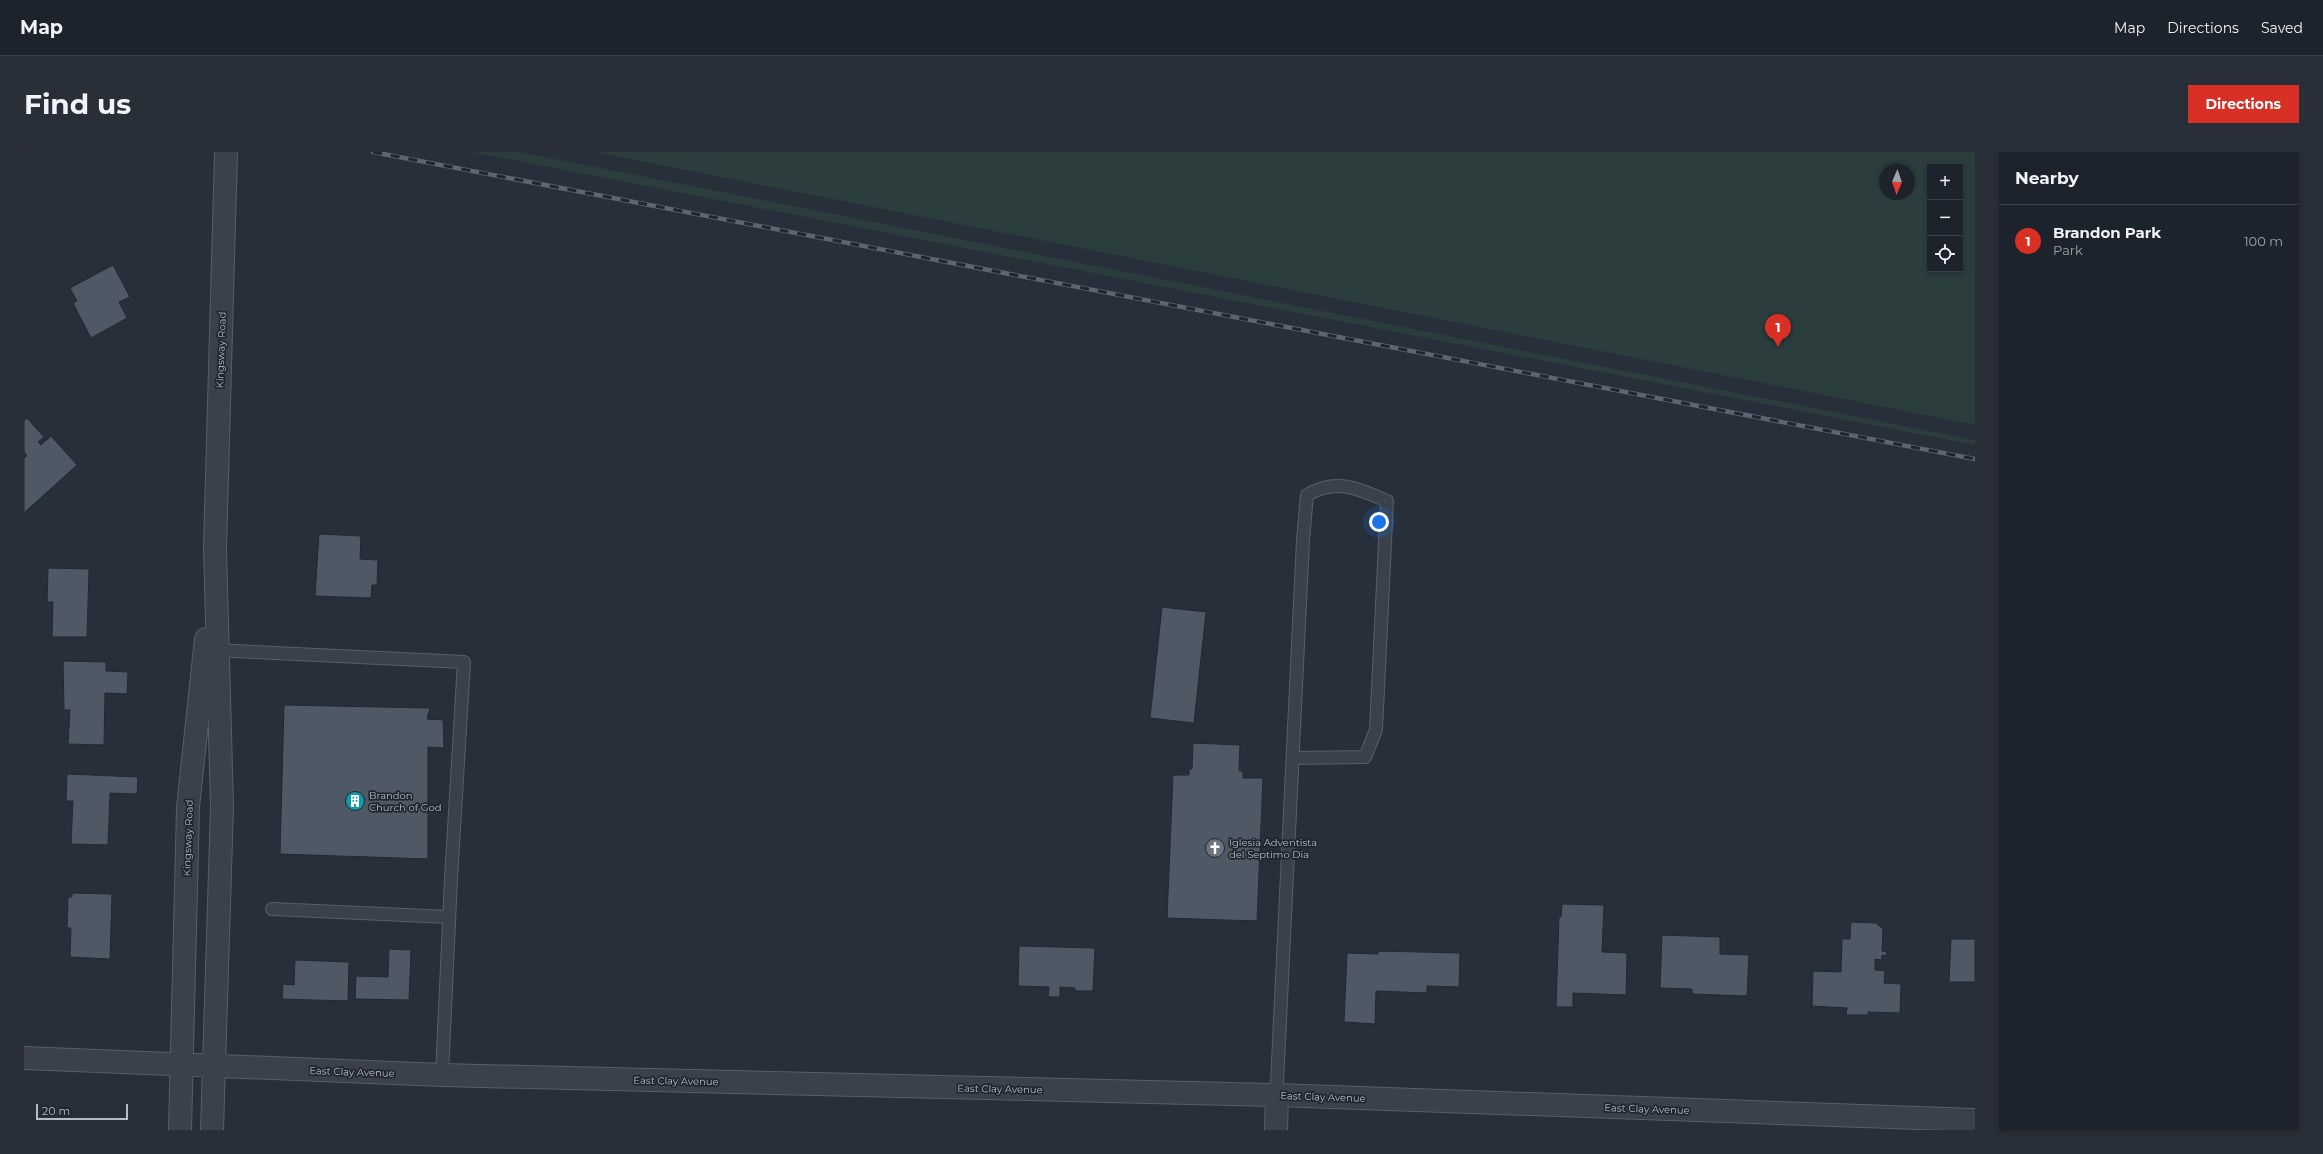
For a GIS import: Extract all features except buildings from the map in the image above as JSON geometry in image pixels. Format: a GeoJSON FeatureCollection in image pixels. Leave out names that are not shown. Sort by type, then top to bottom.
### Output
{"type":"FeatureCollection","features":[{"type":"Feature","properties":{"kind":"street","name":"Kingsway Road"},"geometry":{"type":"LineString","coordinates":[[180,1130],[188,807],[211,650],[216,548],[226,152]]}},
{"type":"Feature","properties":{"kind":"street","name":"Kingsway Road"},"geometry":{"type":"LineString","coordinates":[[211,650],[222,807],[212,1130]]}},
{"type":"Feature","properties":{"kind":"street","name":"East Clay Avenue"},"geometry":{"type":"LineString","coordinates":[[24,1058],[442,1075],[1277,1095],[1975,1120]]}},
{"type":"Feature","properties":{"kind":"street"},"geometry":{"type":"LineString","coordinates":[[1276,1130],[1277,1095]]}},
{"type":"Feature","properties":{"kind":"lane"},"geometry":{"type":"LineString","coordinates":[[1277,1095],[1293,758],[1306,495],[1322,486],[1357,487],[1387,501],[1376,730],[1365,757],[1293,758]]}},
{"type":"Feature","properties":{"kind":"lane"},"geometry":{"type":"LineString","coordinates":[[211,650],[464,662],[449,917],[442,1075]]}},
{"type":"Feature","properties":{"kind":"lane"},"geometry":{"type":"LineString","coordinates":[[272,909],[449,917]]}},
{"type":"Feature","properties":{"kind":"shaded area"},"geometry":{"type":"Polygon","coordinates":[[[472,152],[520,152],[1975,440],[1975,445],[472,152]]]}},
{"type":"Feature","properties":{"kind":"shaded area"},"geometry":{"type":"Polygon","coordinates":[[[595,152],[1975,152],[1975,425],[595,152]]]}},
{"type":"Feature","properties":{"kind":"railway"},"geometry":{"type":"LineString","coordinates":[[373,152],[1975,459]]}},
{"type":"Feature","properties":{"kind":"place","name":"Brandon Park"},"geometry":{"type":"Point","coordinates":[1778,347]}},
{"type":"Feature","properties":{"kind":"place","name":"Brandon Church of God"},"geometry":{"type":"Point","coordinates":[355,801]}},
{"type":"Feature","properties":{"kind":"place","name":"Iglesia Adventista del Septimo Dia"},"geometry":{"type":"Point","coordinates":[1215,848]}}]}
